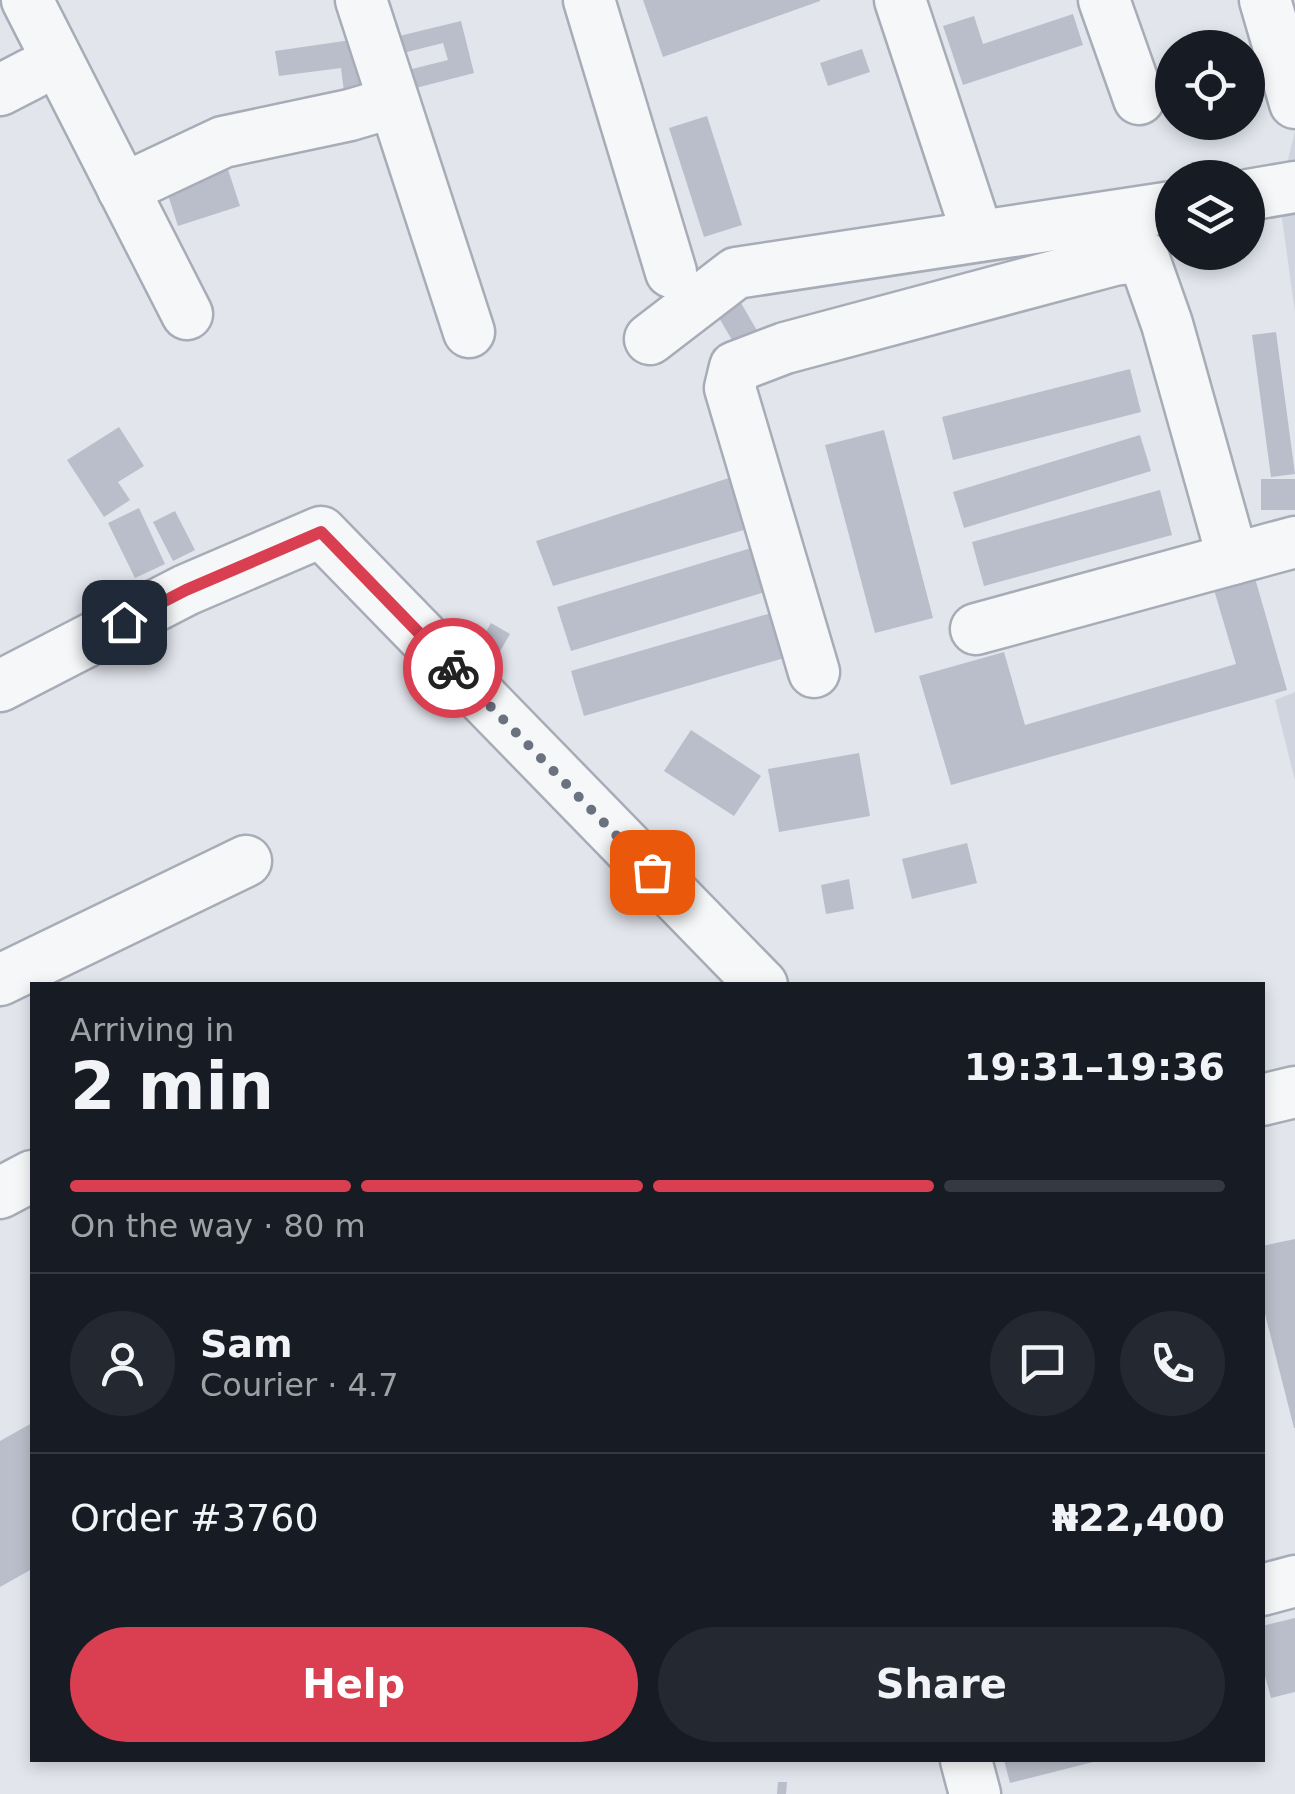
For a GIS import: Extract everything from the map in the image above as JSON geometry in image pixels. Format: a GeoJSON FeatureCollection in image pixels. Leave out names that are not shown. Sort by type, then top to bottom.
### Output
{"type":"FeatureCollection","features":[{"type":"Feature","properties":{"kind":"street"},"geometry":{"type":"LineString","coordinates":[[0,11],[16,82],[167,302],[123,188],[27,0]]}},
{"type":"Feature","properties":{"kind":"street"},"geometry":{"type":"LineString","coordinates":[[361,0],[469,332]]}},
{"type":"Feature","properties":{"kind":"street"},"geometry":{"type":"LineString","coordinates":[[589,0],[672,272]]}},
{"type":"Feature","properties":{"kind":"street"},"geometry":{"type":"LineString","coordinates":[[900,0],[978,236]]}},
{"type":"Feature","properties":{"kind":"street"},"geometry":{"type":"LineString","coordinates":[[1104,0],[1140,99]]}},
{"type":"Feature","properties":{"kind":"street"},"geometry":{"type":"LineString","coordinates":[[1265,0],[1295,103]]}},
{"type":"Feature","properties":{"kind":"street"},"geometry":{"type":"LineString","coordinates":[[123,188],[223,142],[394,102]]}},
{"type":"Feature","properties":{"kind":"street"},"geometry":{"type":"LineString","coordinates":[[1265,192],[1295,187]]}},
{"type":"Feature","properties":{"kind":"street"},"geometry":{"type":"LineString","coordinates":[[650,339],[736,272],[1155,209]]}},
{"type":"Feature","properties":{"kind":"street"},"geometry":{"type":"LineString","coordinates":[[814,672],[730,388],[735,367],[804,343],[1114,260],[1144,256],[1233,559]]}},
{"type":"Feature","properties":{"kind":"street"},"geometry":{"type":"LineString","coordinates":[[0,686],[186,590],[321,532],[759,982]]}},
{"type":"Feature","properties":{"kind":"street"},"geometry":{"type":"LineString","coordinates":[[976,629],[1295,542]]}},
{"type":"Feature","properties":{"kind":"street"},"geometry":{"type":"LineString","coordinates":[[0,980],[246,861]]}},
{"type":"Feature","properties":{"kind":"street"},"geometry":{"type":"LineString","coordinates":[[1265,1099],[1295,1092]]}},
{"type":"Feature","properties":{"kind":"street"},"geometry":{"type":"LineString","coordinates":[[0,1193],[30,1177]]}},
{"type":"Feature","properties":{"kind":"street"},"geometry":{"type":"LineString","coordinates":[[1265,1589],[1295,1581]]}},
{"type":"Feature","properties":{"kind":"street"},"geometry":{"type":"LineString","coordinates":[[966,1762],[974,1794]]}},
{"type":"Feature","properties":{"kind":"shaded area"},"geometry":{"type":"Polygon","coordinates":[[[1295,131],[1295,312],[1279,197],[1295,131]]]}},
{"type":"Feature","properties":{"kind":"shaded area"},"geometry":{"type":"Polygon","coordinates":[[[1295,692],[1295,781],[1275,700],[1295,692]]]}},
{"type":"Feature","properties":{"kind":"building"},"geometry":{"type":"Polygon","coordinates":[[[643,0],[820,0],[820,1],[663,57],[643,0]]]}},
{"type":"Feature","properties":{"kind":"building"},"geometry":{"type":"Polygon","coordinates":[[[1073,14],[1083,45],[963,85],[943,26],[974,16],[983,44],[1073,14]]]}},
{"type":"Feature","properties":{"kind":"building"},"geometry":{"type":"Polygon","coordinates":[[[461,21],[474,73],[404,91],[400,72],[448,60],[443,43],[395,55],[391,38],[461,21]]]}},
{"type":"Feature","properties":{"kind":"building"},"geometry":{"type":"Polygon","coordinates":[[[358,39],[365,97],[345,100],[341,68],[279,76],[275,51],[358,39]]]}},
{"type":"Feature","properties":{"kind":"building"},"geometry":{"type":"Polygon","coordinates":[[[862,49],[870,72],[828,86],[820,63],[862,49]]]}},
{"type":"Feature","properties":{"kind":"building"},"geometry":{"type":"Polygon","coordinates":[[[707,116],[742,225],[704,237],[669,128],[707,116]]]}},
{"type":"Feature","properties":{"kind":"building"},"geometry":{"type":"Polygon","coordinates":[[[222,151],[240,206],[178,226],[160,170],[222,151]]]}},
{"type":"Feature","properties":{"kind":"building"},"geometry":{"type":"Polygon","coordinates":[[[741,303],[759,334],[736,347],[718,316],[741,303]]]}},
{"type":"Feature","properties":{"kind":"building"},"geometry":{"type":"Polygon","coordinates":[[[1276,332],[1295,474],[1271,477],[1252,335],[1276,332]]]}},
{"type":"Feature","properties":{"kind":"building"},"geometry":{"type":"Polygon","coordinates":[[[1130,369],[1141,412],[953,460],[942,417],[1130,369]]]}},
{"type":"Feature","properties":{"kind":"building"},"geometry":{"type":"Polygon","coordinates":[[[119,427],[144,466],[118,482],[130,500],[104,517],[67,460],[119,427]]]}},
{"type":"Feature","properties":{"kind":"building"},"geometry":{"type":"Polygon","coordinates":[[[884,430],[933,618],[875,633],[825,445],[884,430]]]}},
{"type":"Feature","properties":{"kind":"building"},"geometry":{"type":"Polygon","coordinates":[[[1140,435],[1151,471],[964,528],[953,492],[1140,435]]]}},
{"type":"Feature","properties":{"kind":"building"},"geometry":{"type":"Polygon","coordinates":[[[738,475],[754,527],[553,586],[536,541],[738,475]]]}},
{"type":"Feature","properties":{"kind":"building"},"geometry":{"type":"Polygon","coordinates":[[[1261,479],[1295,479],[1295,510],[1261,510],[1261,479]]]}},
{"type":"Feature","properties":{"kind":"building"},"geometry":{"type":"Polygon","coordinates":[[[1160,490],[1172,535],[984,586],[972,542],[1160,490]]]}},
{"type":"Feature","properties":{"kind":"building"},"geometry":{"type":"Polygon","coordinates":[[[139,508],[165,564],[135,578],[108,523],[139,508]]]}},
{"type":"Feature","properties":{"kind":"building"},"geometry":{"type":"Polygon","coordinates":[[[175,511],[195,550],[173,561],[153,522],[175,511]]]}},
{"type":"Feature","properties":{"kind":"building"},"geometry":{"type":"Polygon","coordinates":[[[761,545],[775,589],[571,651],[557,607],[761,545]]]}},
{"type":"Feature","properties":{"kind":"building"},"geometry":{"type":"Polygon","coordinates":[[[1253,571],[1287,690],[951,785],[919,676],[1004,652],[1025,725],[1236,664],[1212,583],[1253,571]]]}},
{"type":"Feature","properties":{"kind":"building"},"geometry":{"type":"Polygon","coordinates":[[[785,609],[798,654],[584,716],[571,671],[785,609]]]}},
{"type":"Feature","properties":{"kind":"building"},"geometry":{"type":"Polygon","coordinates":[[[491,623],[510,634],[499,653],[480,642],[491,623]]]}},
{"type":"Feature","properties":{"kind":"building"},"geometry":{"type":"Polygon","coordinates":[[[691,730],[761,776],[734,816],[664,771],[691,730]]]}},
{"type":"Feature","properties":{"kind":"building"},"geometry":{"type":"Polygon","coordinates":[[[859,753],[870,816],[779,832],[768,769],[859,753]]]}},
{"type":"Feature","properties":{"kind":"building"},"geometry":{"type":"Polygon","coordinates":[[[967,843],[977,883],[912,899],[902,859],[967,843]]]}},
{"type":"Feature","properties":{"kind":"building"},"geometry":{"type":"Polygon","coordinates":[[[849,879],[854,909],[826,914],[821,885],[849,879]]]}},
{"type":"Feature","properties":{"kind":"building"},"geometry":{"type":"Polygon","coordinates":[[[1295,1239],[1295,1428],[1265,1314],[1265,1245],[1295,1239]]]}},
{"type":"Feature","properties":{"kind":"building"},"geometry":{"type":"Polygon","coordinates":[[[30,1424],[30,1570],[0,1587],[0,1441],[30,1424]]]}},
{"type":"Feature","properties":{"kind":"building"},"geometry":{"type":"Polygon","coordinates":[[[1295,1618],[1295,1692],[1271,1698],[1265,1676],[1265,1625],[1295,1618]]]}},
{"type":"Feature","properties":{"kind":"building"},"geometry":{"type":"Polygon","coordinates":[[[1005,1762],[1093,1762],[1010,1783],[1005,1762]]]}},
{"type":"Feature","properties":{"kind":"building"},"geometry":{"type":"Polygon","coordinates":[[[778,1782],[787,1782],[786,1794],[777,1794],[778,1782]]]}},
{"type":"Feature","properties":{"kind":"way so far"},"geometry":{"type":"LineString","coordinates":[[453,668],[652,872]]}},
{"type":"Feature","properties":{"kind":"route"},"geometry":{"type":"LineString","coordinates":[[124,622],[186,590],[321,532],[453,668]]}}]}
